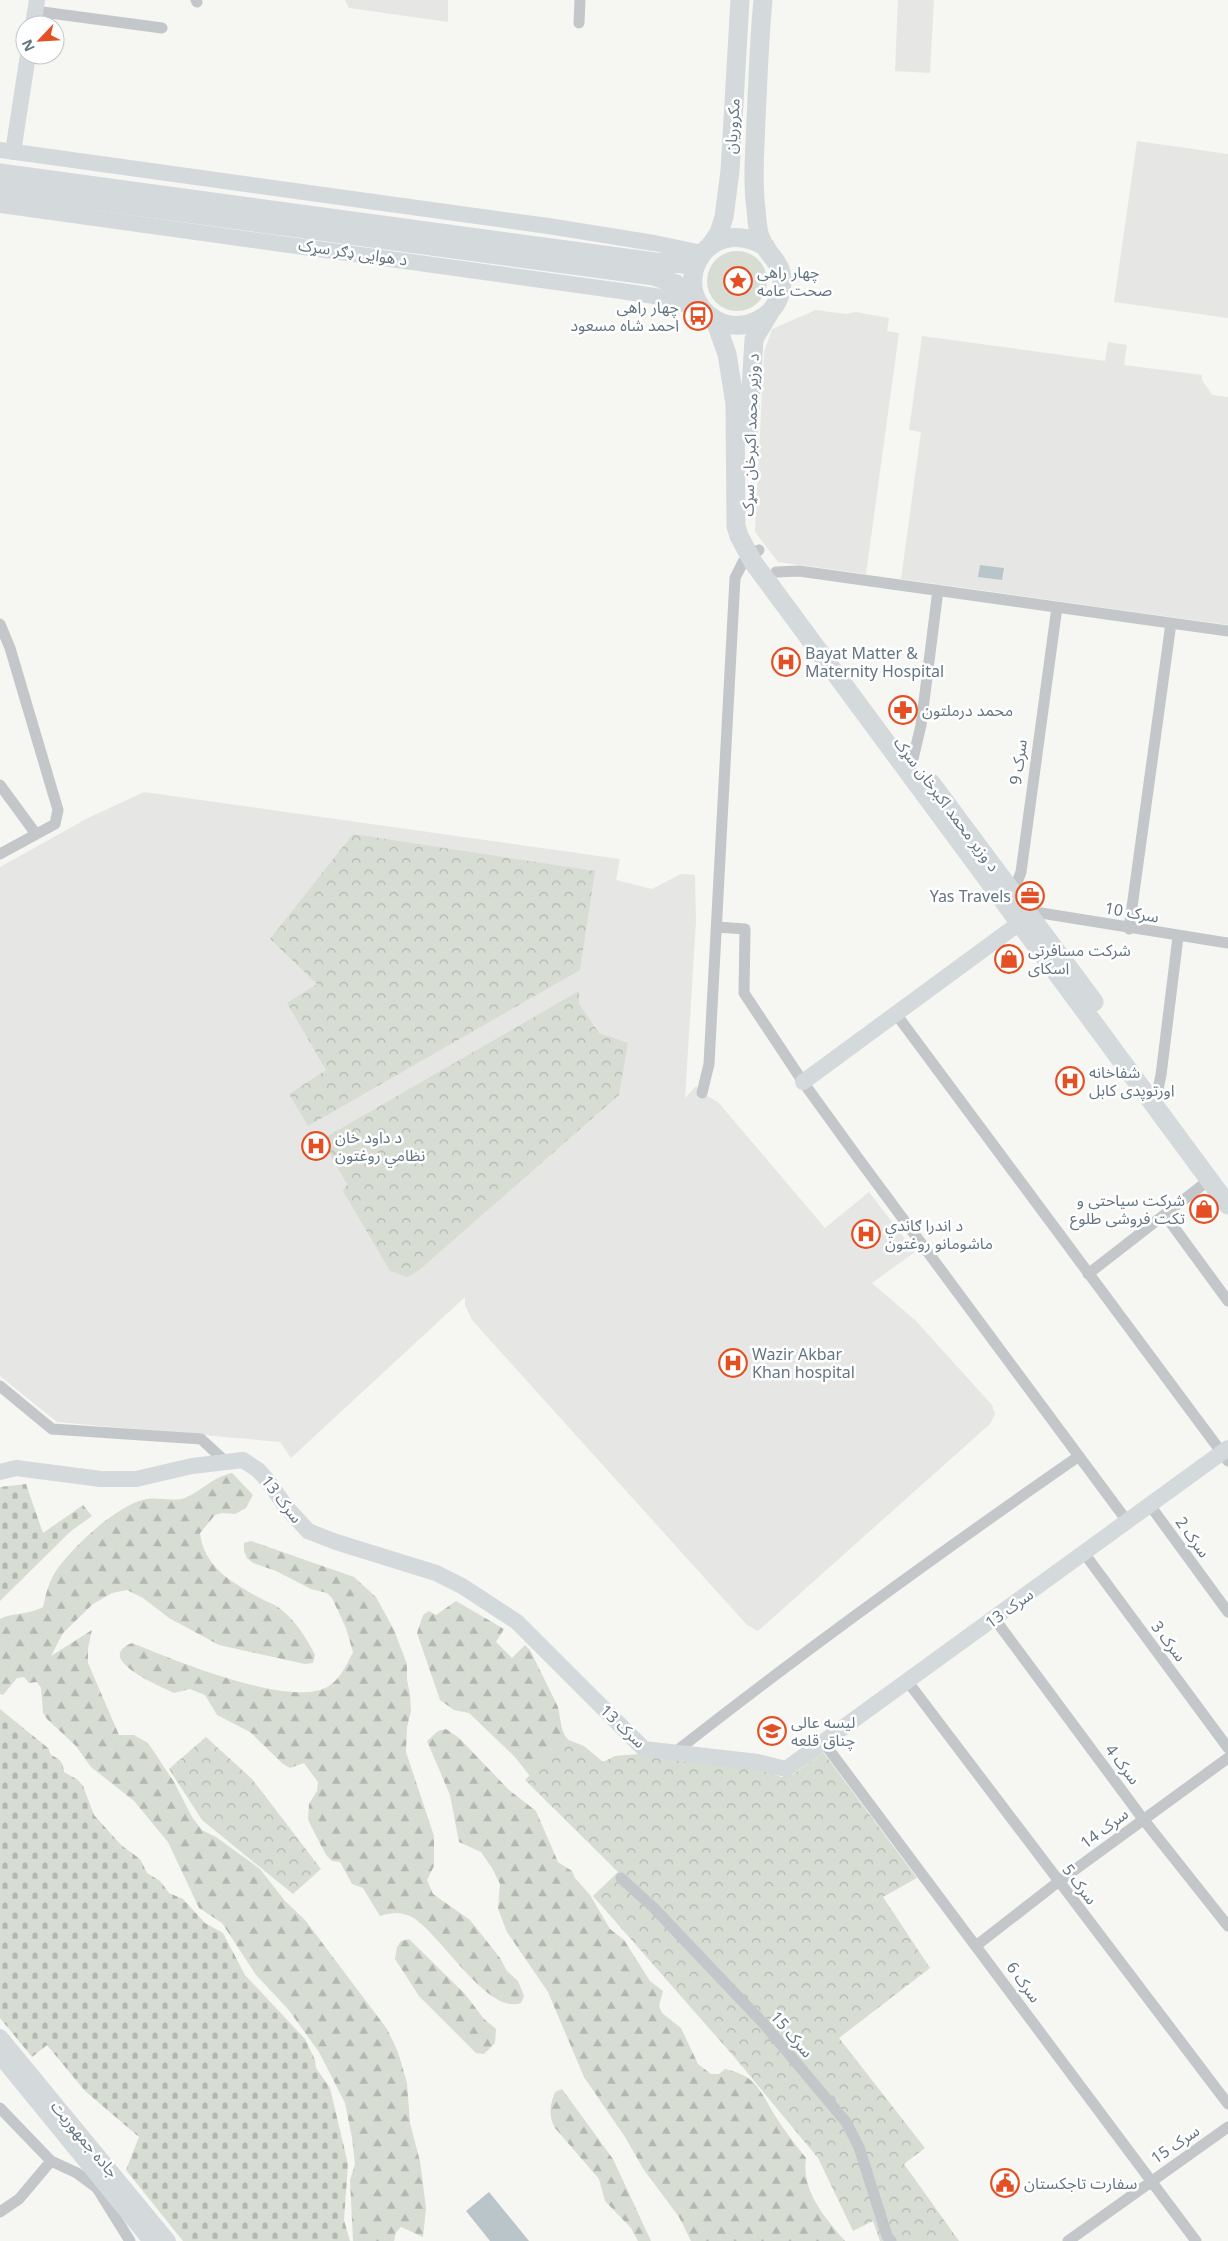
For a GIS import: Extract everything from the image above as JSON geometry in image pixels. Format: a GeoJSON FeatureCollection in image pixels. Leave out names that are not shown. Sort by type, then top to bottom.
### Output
{"type":"FeatureCollection","features":[{"type":"Feature","properties":{"kind":"main road","name":"مکروریان"},"geometry":{"type":"LineString","coordinates":[[703,253],[719,233],[724,217],[730,171],[740,0]]}},
{"type":"Feature","properties":{"kind":"main road"},"geometry":{"type":"LineString","coordinates":[[0,188],[654,276],[676,284],[705,310],[729,325],[744,325],[758,321],[770,312],[779,296],[782,279],[777,262],[760,238],[756,208],[754,170],[762,0]]}},
{"type":"Feature","properties":{"kind":"main road"},"geometry":{"type":"LineString","coordinates":[[26,65],[6,151],[336,196],[654,243],[703,253]]}},
{"type":"Feature","properties":{"kind":"main road"},"geometry":{"type":"LineString","coordinates":[[0,172],[655,262],[684,264],[703,253],[721,239],[737,236],[752,239],[766,247]]}},
{"type":"Feature","properties":{"kind":"main road","name":"د هوایی ډګر سړک"},"geometry":{"type":"LineString","coordinates":[[0,205],[207,232],[661,297],[705,310]]}},
{"type":"Feature","properties":{"kind":"main road"},"geometry":{"type":"LineString","coordinates":[[703,253],[694,272],[693,286],[705,310]]}},
{"type":"Feature","properties":{"kind":"main road","name":"د وزیر محمد اکبرخان سړک"},"geometry":{"type":"LineString","coordinates":[[705,310],[727,354],[735,404],[736,526],[908,763],[1153,1093],[1228,1184]]}},
{"type":"Feature","properties":{"kind":"main road","name":"د وزیر محمد اکبرخان سړک"},"geometry":{"type":"LineString","coordinates":[[770,312],[754,340],[749,397],[745,519],[755,553],[776,572],[908,763]]}},
{"type":"Feature","properties":{"kind":"main road"},"geometry":{"type":"LineString","coordinates":[[803,1082],[1025,919]]}},
{"type":"Feature","properties":{"kind":"main road"},"geometry":{"type":"LineString","coordinates":[[1153,1093],[1209,1180],[1228,1205]]}},
{"type":"Feature","properties":{"kind":"main road","name":"سرک 13"},"geometry":{"type":"LineString","coordinates":[[0,1472],[16,1468],[101,1479],[136,1479],[192,1466],[243,1460],[258,1470],[286,1507],[308,1531],[336,1542],[436,1573],[462,1586],[517,1622],[644,1749],[758,1762],[786,1770],[1149,1504],[1226,1454]]}},
{"type":"Feature","properties":{"kind":"main road","name":"جاده جمهوریت"},"geometry":{"type":"LineString","coordinates":[[0,2037],[168,2241]]}},
{"type":"Feature","properties":{"kind":"main road","name":"جاده جمهوریت"},"geometry":{"type":"LineString","coordinates":[[0,2056],[150,2241]]}},
{"type":"Feature","properties":{"kind":"street"},"geometry":{"type":"LineString","coordinates":[[579,23],[580,0]]}},
{"type":"Feature","properties":{"kind":"street"},"geometry":{"type":"LineString","coordinates":[[35,12],[162,28]]}},
{"type":"Feature","properties":{"kind":"street"},"geometry":{"type":"LineString","coordinates":[[702,1093],[709,1064],[735,578],[742,562],[755,553]]}},
{"type":"Feature","properties":{"kind":"street"},"geometry":{"type":"LineString","coordinates":[[776,572],[799,571],[1228,631]]}},
{"type":"Feature","properties":{"kind":"street"},"geometry":{"type":"LineString","coordinates":[[908,763],[921,725],[938,590]]}},
{"type":"Feature","properties":{"kind":"street","name":"سرک 9"},"geometry":{"type":"LineString","coordinates":[[1006,894],[1021,872],[1057,607]]}},
{"type":"Feature","properties":{"kind":"street"},"geometry":{"type":"LineString","coordinates":[[1129,929],[1171,623]]}},
{"type":"Feature","properties":{"kind":"street"},"geometry":{"type":"LineString","coordinates":[[0,624],[10,648],[58,810],[55,824],[0,854]]}},
{"type":"Feature","properties":{"kind":"street"},"geometry":{"type":"LineString","coordinates":[[0,786],[36,834]]}},
{"type":"Feature","properties":{"kind":"street","name":"سرک 10"},"geometry":{"type":"LineString","coordinates":[[1025,919],[1041,913],[1228,944]]}},
{"type":"Feature","properties":{"kind":"street"},"geometry":{"type":"LineString","coordinates":[[717,927],[745,929],[744,994],[803,1082],[1127,1521]]}},
{"type":"Feature","properties":{"kind":"street"},"geometry":{"type":"LineString","coordinates":[[1153,1093],[1161,1075],[1178,937]]}},
{"type":"Feature","properties":{"kind":"street"},"geometry":{"type":"LineString","coordinates":[[896,1014],[1088,1274],[1226,1454]]}},
{"type":"Feature","properties":{"kind":"street"},"geometry":{"type":"LineString","coordinates":[[1088,1274],[1209,1180]]}},
{"type":"Feature","properties":{"kind":"street"},"geometry":{"type":"LineString","coordinates":[[1164,1214],[1228,1301]]}},
{"type":"Feature","properties":{"kind":"street"},"geometry":{"type":"LineString","coordinates":[[0,1386],[52,1428],[201,1439],[226,1462]]}},
{"type":"Feature","properties":{"kind":"street"},"geometry":{"type":"LineString","coordinates":[[674,1753],[781,1669],[909,1574],[1079,1456]]}},
{"type":"Feature","properties":{"kind":"street","name":"سرک 2"},"geometry":{"type":"LineString","coordinates":[[1149,1504],[1228,1612]]}},
{"type":"Feature","properties":{"kind":"street","name":"سرک 3"},"geometry":{"type":"LineString","coordinates":[[1084,1553],[1228,1748]]}},
{"type":"Feature","properties":{"kind":"street","name":"سرک 4"},"geometry":{"type":"LineString","coordinates":[[994,1618],[1143,1819],[1228,1926]]}},
{"type":"Feature","properties":{"kind":"street","name":"سرک 5"},"geometry":{"type":"LineString","coordinates":[[908,1682],[1228,2104]]}},
{"type":"Feature","properties":{"kind":"street","name":"سرک 6"},"geometry":{"type":"LineString","coordinates":[[824,1743],[977,1945],[1196,2241]]}},
{"type":"Feature","properties":{"kind":"street","name":"سرک 14"},"geometry":{"type":"LineString","coordinates":[[977,1945],[1058,1882],[1228,1758]]}},
{"type":"Feature","properties":{"kind":"street","name":"سرک 15"},"geometry":{"type":"LineString","coordinates":[[621,1878],[653,1907],[764,2024],[846,2122],[859,2147],[887,2236],[891,2241]]}},
{"type":"Feature","properties":{"kind":"street"},"geometry":{"type":"LineString","coordinates":[[0,2108],[50,2161],[77,2173],[97,2188],[130,2241]]}},
{"type":"Feature","properties":{"kind":"street","name":"سرک 15"},"geometry":{"type":"LineString","coordinates":[[1068,2241],[1228,2126]]}},
{"type":"Feature","properties":{"kind":"street"},"geometry":{"type":"LineString","coordinates":[[0,2212],[19,2199],[50,2161]]}},
{"type":"Feature","properties":{"kind":"street"},"geometry":{"type":"LineString","coordinates":[[130,2241],[137,2224]]}},
{"type":"Feature","properties":{"kind":"shaded area"},"geometry":{"type":"Polygon","coordinates":[[[345,0],[448,0],[448,22],[349,8],[345,0]]]}},
{"type":"Feature","properties":{"kind":"shaded area"},"geometry":{"type":"Polygon","coordinates":[[[898,0],[934,0],[930,73],[895,71],[898,0]]]}},
{"type":"Feature","properties":{"kind":"shaded area"},"geometry":{"type":"Polygon","coordinates":[[[1137,141],[1228,154],[1228,318],[1114,302],[1137,141]]]}},
{"type":"Feature","properties":{"kind":"shaded area"},"geometry":{"type":"Polygon","coordinates":[[[816,310],[846,314],[856,312],[889,318],[887,331],[899,333],[866,574],[778,562],[755,532],[764,352],[772,329],[816,310]]]}},
{"type":"Feature","properties":{"kind":"shaded area"},"geometry":{"type":"Polygon","coordinates":[[[922,336],[1105,361],[1108,342],[1127,345],[1124,365],[1202,375],[1202,380],[1212,395],[1228,397],[1228,625],[901,579],[921,432],[909,430],[922,336]]]}},
{"type":"Feature","properties":{"kind":"shaded area"},"geometry":{"type":"Polygon","coordinates":[[[980,565],[1004,568],[1002,580],[978,577],[980,565]]]}},
{"type":"Feature","properties":{"kind":"shaded area","name":"د داود خان نظامي روغتون"},"geometry":{"type":"Polygon","coordinates":[[[144,792],[620,859],[616,880],[652,889],[681,874],[695,875],[696,921],[685,1098],[696,1086],[702,1093],[718,1102],[825,1228],[869,1192],[915,1252],[872,1283],[916,1321],[992,1405],[995,1414],[990,1424],[758,1631],[747,1625],[472,1320],[465,1305],[465,1297],[291,1458],[280,1442],[57,1422],[0,1376],[0,867],[88,818],[144,792]]]}},
{"type":"Feature","properties":{"kind":"shaded area"},"geometry":{"type":"Polygon","coordinates":[[[489,2192],[529,2241],[490,2241],[466,2211],[489,2192]]]}},
{"type":"Feature","properties":{"kind":"green space"},"geometry":{"type":"Polygon","coordinates":[[[737,251],[754,256],[762,264],[767,281],[762,298],[754,306],[737,311],[720,306],[712,298],[707,281],[712,264],[720,256],[737,251]]]}},
{"type":"Feature","properties":{"kind":"green space"},"geometry":{"type":"Polygon","coordinates":[[[353,834],[595,871],[580,970],[308,1126],[289,1094],[326,1070],[287,1003],[317,984],[270,939],[353,834]]]}},
{"type":"Feature","properties":{"kind":"green space"},"geometry":{"type":"Polygon","coordinates":[[[579,991],[579,1004],[599,1033],[628,1043],[619,1095],[418,1271],[407,1277],[390,1271],[343,1191],[347,1184],[321,1140],[579,991]]]}},
{"type":"Feature","properties":{"kind":"green space"},"geometry":{"type":"Polygon","coordinates":[[[232,1473],[253,1495],[246,1508],[235,1514],[222,1513],[215,1515],[200,1533],[207,1555],[213,1564],[229,1579],[278,1607],[293,1621],[315,1655],[313,1663],[305,1664],[219,1645],[169,1618],[143,1598],[127,1590],[112,1593],[93,1604],[63,1633],[51,1656],[92,1630],[88,1648],[88,1663],[119,1735],[134,1735],[148,1743],[174,1782],[192,1817],[202,1830],[216,1837],[260,1869],[285,1901],[305,1920],[387,2029],[398,2052],[407,2083],[410,2123],[420,2161],[426,2208],[423,2237],[401,2227],[396,2232],[394,2241],[353,2241],[350,2180],[355,2164],[352,2138],[345,2103],[319,2052],[288,2009],[256,1975],[222,1923],[199,1908],[168,1842],[134,1801],[91,1767],[76,1746],[47,1719],[43,1713],[41,1688],[37,1682],[29,1683],[24,1677],[17,1678],[3,1695],[0,1694],[0,1619],[38,1610],[43,1607],[52,1577],[86,1537],[111,1517],[136,1502],[147,1499],[176,1500],[185,1498],[212,1481],[232,1473]]]}},
{"type":"Feature","properties":{"kind":"green space"},"geometry":{"type":"Polygon","coordinates":[[[26,1484],[43,1533],[83,1505],[92,1516],[71,1531],[0,1601],[0,1487],[26,1484]]]}},
{"type":"Feature","properties":{"kind":"green space"},"geometry":{"type":"Polygon","coordinates":[[[251,1541],[354,1577],[376,1597],[394,1630],[407,1664],[411,1711],[407,1727],[406,1752],[434,1836],[434,1866],[427,1880],[433,1894],[470,1920],[500,1958],[507,1971],[518,1981],[524,1996],[521,2003],[508,2004],[493,1997],[478,1985],[421,1924],[410,1916],[395,1913],[380,1916],[363,1888],[352,1884],[340,1862],[332,1861],[326,1855],[308,1820],[309,1804],[317,1791],[318,1782],[304,1763],[290,1768],[283,1764],[250,1732],[217,1715],[205,1695],[190,1689],[174,1693],[134,1672],[120,1657],[122,1649],[132,1643],[202,1670],[261,1687],[288,1692],[312,1692],[333,1683],[343,1671],[353,1652],[346,1628],[332,1598],[327,1593],[311,1589],[276,1571],[253,1563],[247,1558],[244,1551],[244,1543],[251,1541]]]}},
{"type":"Feature","properties":{"kind":"green space"},"geometry":{"type":"Polygon","coordinates":[[[456,1601],[504,1629],[496,1642],[512,1658],[525,1645],[530,1650],[558,1707],[565,1736],[594,1770],[607,1852],[561,1815],[514,1756],[469,1713],[454,1710],[440,1700],[417,1633],[423,1615],[429,1611],[436,1615],[456,1601]]]}},
{"type":"Feature","properties":{"kind":"green space"},"geometry":{"type":"Polygon","coordinates":[[[0,1709],[48,1748],[51,1755],[60,1761],[64,1772],[78,1780],[83,1786],[94,1815],[121,1845],[140,1859],[147,1873],[160,1881],[169,1893],[183,1899],[205,1923],[223,1933],[245,1975],[305,2039],[315,2060],[316,2068],[330,2088],[348,2164],[344,2220],[350,2241],[183,2241],[126,2170],[139,2137],[85,2091],[47,2045],[32,2057],[0,2018],[0,1709]]]}},
{"type":"Feature","properties":{"kind":"green space"},"geometry":{"type":"Polygon","coordinates":[[[446,1729],[459,1738],[509,1790],[536,1811],[558,1862],[572,1871],[575,1878],[590,1895],[610,1929],[624,1940],[650,1981],[663,1991],[659,2006],[662,2013],[681,2028],[698,2064],[711,2074],[719,2074],[725,2069],[744,2075],[756,2085],[781,2125],[806,2158],[805,2170],[811,2193],[830,2223],[845,2241],[691,2241],[679,2217],[644,2170],[625,2137],[584,2077],[548,1992],[507,1932],[498,1909],[500,1884],[492,1868],[481,1852],[459,1842],[450,1795],[427,1741],[438,1731],[446,1729]]]}},
{"type":"Feature","properties":{"kind":"green space"},"geometry":{"type":"Polygon","coordinates":[[[206,1737],[252,1779],[321,1869],[293,1894],[202,1820],[169,1769],[206,1737]]]}},
{"type":"Feature","properties":{"kind":"green space"},"geometry":{"type":"Polygon","coordinates":[[[566,1739],[584,1746],[603,1762],[615,1756],[638,1754],[763,1769],[781,1777],[792,1775],[823,1752],[917,1878],[883,1897],[930,1968],[839,2038],[925,2148],[904,2164],[959,2241],[880,2241],[873,2221],[853,2231],[818,2158],[736,2059],[593,1896],[618,1872],[525,1780],[566,1739]]]}},
{"type":"Feature","properties":{"kind":"green space"},"geometry":{"type":"Polygon","coordinates":[[[409,1939],[465,1994],[484,2019],[496,2029],[495,2043],[484,2054],[476,2053],[419,1996],[395,1959],[397,1947],[401,1941],[409,1939]]]}},
{"type":"Feature","properties":{"kind":"green space"},"geometry":{"type":"Polygon","coordinates":[[[562,2089],[613,2159],[651,2241],[638,2241],[631,2228],[605,2201],[599,2179],[555,2128],[551,2119],[551,2106],[555,2092],[562,2089]]]}},
{"type":"Feature","properties":{"kind":"place","name":"چهار راهی صحت عامه"},"geometry":{"type":"Point","coordinates":[738,281]}},
{"type":"Feature","properties":{"kind":"place","name":"چهار راهی احمد شاه مسعود"},"geometry":{"type":"Point","coordinates":[698,316]}},
{"type":"Feature","properties":{"kind":"place","name":"Bayat Matter & Maternity Hospital"},"geometry":{"type":"Point","coordinates":[786,662]}},
{"type":"Feature","properties":{"kind":"place","name":"محمد درملتون"},"geometry":{"type":"Point","coordinates":[903,710]}},
{"type":"Feature","properties":{"kind":"place","name":"Yas Travels"},"geometry":{"type":"Point","coordinates":[1030,896]}},
{"type":"Feature","properties":{"kind":"place","name":"شرکت مسافرتی اسکای"},"geometry":{"type":"Point","coordinates":[1009,959]}},
{"type":"Feature","properties":{"kind":"place","name":"شفاخانه اورتوپدی کابل"},"geometry":{"type":"Point","coordinates":[1070,1081]}},
{"type":"Feature","properties":{"kind":"place","name":"د داود خان نظامي روغتون"},"geometry":{"type":"Point","coordinates":[316,1146]}},
{"type":"Feature","properties":{"kind":"place","name":"شرکت سیاحتی و تکت فروشی طلوع"},"geometry":{"type":"Point","coordinates":[1204,1209]}},
{"type":"Feature","properties":{"kind":"place","name":"د اندرا ګاندي ماشومانو روغتون"},"geometry":{"type":"Point","coordinates":[866,1234]}},
{"type":"Feature","properties":{"kind":"place","name":"Wazir Akbar Khan hospital"},"geometry":{"type":"Point","coordinates":[733,1363]}},
{"type":"Feature","properties":{"kind":"place","name":"لیسه عالی چناق قلعه"},"geometry":{"type":"Point","coordinates":[772,1731]}},
{"type":"Feature","properties":{"kind":"place","name":"سفارت تاجکستان"},"geometry":{"type":"Point","coordinates":[1005,2183]}}]}
